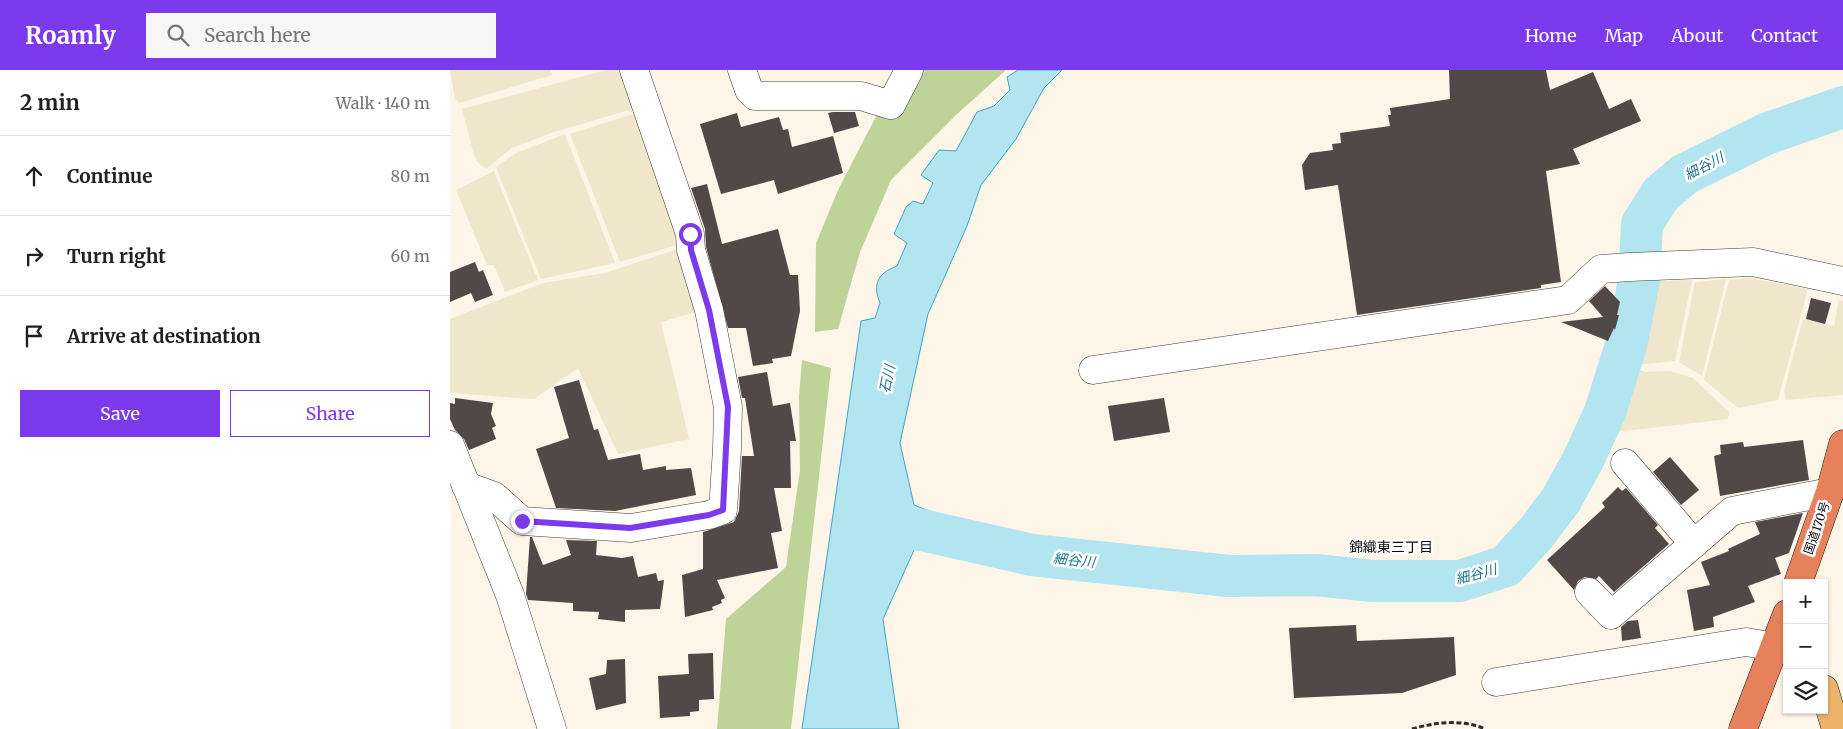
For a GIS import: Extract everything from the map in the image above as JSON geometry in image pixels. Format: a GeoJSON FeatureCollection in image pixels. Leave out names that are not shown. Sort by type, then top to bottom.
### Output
{"type":"FeatureCollection","features":[{"type":"Feature","properties":{"kind":"highway","name":"国道170号"},"geometry":{"type":"LineString","coordinates":[[1799,579],[1830,492],[1843,444]]}},
{"type":"Feature","properties":{"kind":"highway"},"geometry":{"type":"LineString","coordinates":[[1743,729],[1783,630]]}},
{"type":"Feature","properties":{"kind":"main road"},"geometry":{"type":"LineString","coordinates":[[1828,702],[1836,729]]}},
{"type":"Feature","properties":{"kind":"street"},"geometry":{"type":"LineString","coordinates":[[466,486],[494,496],[522,521],[630,528],[709,515],[723,510],[728,407],[709,310],[691,250],[690,234],[634,70]]}},
{"type":"Feature","properties":{"kind":"street"},"geometry":{"type":"LineString","coordinates":[[742,70],[749,90],[755,96],[861,96],[891,105],[909,70]]}},
{"type":"Feature","properties":{"kind":"street"},"geometry":{"type":"LineString","coordinates":[[1093,370],[1568,300],[1601,269],[1753,262],[1843,281]]}},
{"type":"Feature","properties":{"kind":"street"},"geometry":{"type":"LineString","coordinates":[[450,445],[510,595],[552,729]]}},
{"type":"Feature","properties":{"kind":"street"},"geometry":{"type":"LineString","coordinates":[[1625,463],[1694,544]]}},
{"type":"Feature","properties":{"kind":"street"},"geometry":{"type":"LineString","coordinates":[[1589,592],[1611,615],[1732,511],[1830,492]]}},
{"type":"Feature","properties":{"kind":"street"},"geometry":{"type":"LineString","coordinates":[[1496,682],[1746,642],[1783,630]]}},
{"type":"Feature","properties":{"kind":"path"},"geometry":{"type":"LineString","coordinates":[[1412,729],[1468,722],[1485,729]]}},
{"type":"Feature","properties":{"kind":"shaded area"},"geometry":{"type":"Polygon","coordinates":[[[450,70],[551,70],[552,75],[459,103],[455,99],[450,70]]]}},
{"type":"Feature","properties":{"kind":"shaded area"},"geometry":{"type":"Polygon","coordinates":[[[606,70],[627,70],[640,107],[554,132],[512,148],[486,169],[478,163],[474,155],[462,109],[606,70]]]}},
{"type":"Feature","properties":{"kind":"shaded area"},"geometry":{"type":"Polygon","coordinates":[[[640,112],[684,243],[620,262],[570,134],[640,112]]]}},
{"type":"Feature","properties":{"kind":"shaded area"},"geometry":{"type":"Polygon","coordinates":[[[565,134],[615,263],[541,279],[496,167],[516,153],[565,134]]]}},
{"type":"Feature","properties":{"kind":"shaded area"},"geometry":{"type":"Polygon","coordinates":[[[494,171],[538,280],[505,292],[494,265],[487,265],[456,190],[494,171]]]}},
{"type":"Feature","properties":{"kind":"shaded area"},"geometry":{"type":"Polygon","coordinates":[[[690,245],[706,309],[661,322],[689,439],[618,454],[578,368],[534,399],[450,393],[450,319],[543,283],[605,273],[690,245]]]}},
{"type":"Feature","properties":{"kind":"shaded area"},"geometry":{"type":"Polygon","coordinates":[[[1750,278],[1808,289],[1778,400],[1738,408],[1704,380],[1729,280],[1750,278]]]}},
{"type":"Feature","properties":{"kind":"shaded area"},"geometry":{"type":"Polygon","coordinates":[[[1726,279],[1702,376],[1679,362],[1695,282],[1726,279]]]}},
{"type":"Feature","properties":{"kind":"shaded area"},"geometry":{"type":"Polygon","coordinates":[[[1692,280],[1675,361],[1638,365],[1656,281],[1692,280]]]}},
{"type":"Feature","properties":{"kind":"shaded area"},"geometry":{"type":"Polygon","coordinates":[[[1839,300],[1843,301],[1843,395],[1786,400],[1784,391],[1803,319],[1834,326],[1839,300]]]}},
{"type":"Feature","properties":{"kind":"shaded area"},"geometry":{"type":"Polygon","coordinates":[[[1637,369],[1645,372],[1670,371],[1693,378],[1729,412],[1728,419],[1616,432],[1613,429],[1637,369]]]}},
{"type":"Feature","properties":{"kind":"green space"},"geometry":{"type":"Polygon","coordinates":[[[900,70],[1006,70],[956,115],[891,180],[860,252],[838,329],[815,332],[816,243],[839,188],[900,70]]]}},
{"type":"Feature","properties":{"kind":"green space"},"geometry":{"type":"Polygon","coordinates":[[[802,360],[831,368],[791,729],[717,729],[726,619],[786,567],[800,470],[799,396],[802,360]]]}},
{"type":"Feature","properties":{"kind":"water","name":"石川"},"geometry":{"type":"Polygon","coordinates":[[[1018,70],[1062,70],[1044,88],[1016,139],[981,185],[967,226],[928,314],[900,443],[914,505],[962,524],[960,545],[915,548],[883,619],[899,729],[802,729],[861,321],[875,318],[880,303],[877,290],[878,280],[885,272],[897,266],[907,243],[894,234],[906,207],[913,201],[923,204],[933,183],[921,175],[939,150],[956,151],[977,112],[994,106],[1010,90],[1007,77],[1018,70]]]}},
{"type":"Feature","properties":{"kind":"building"},"geometry":{"type":"Polygon","coordinates":[[[1449,70],[1546,70],[1550,90],[1593,72],[1609,109],[1631,99],[1641,121],[1573,149],[1580,164],[1546,171],[1561,282],[1541,285],[1541,288],[1357,315],[1338,185],[1305,190],[1302,165],[1310,153],[1333,150],[1332,144],[1341,143],[1340,133],[1390,126],[1388,115],[1391,115],[1390,108],[1450,99],[1449,70]]]}},
{"type":"Feature","properties":{"kind":"building"},"geometry":{"type":"Polygon","coordinates":[[[855,112],[859,126],[834,133],[828,113],[855,112]]]}},
{"type":"Feature","properties":{"kind":"building"},"geometry":{"type":"Polygon","coordinates":[[[737,113],[741,127],[779,117],[783,130],[788,129],[792,147],[833,136],[843,173],[778,194],[774,180],[721,194],[700,124],[737,113]]]}},
{"type":"Feature","properties":{"kind":"building"},"geometry":{"type":"Polygon","coordinates":[[[707,184],[722,244],[778,229],[790,275],[798,275],[800,311],[791,356],[772,359],[773,363],[753,366],[746,328],[728,328],[706,247],[705,229],[691,188],[707,184]]]}},
{"type":"Feature","properties":{"kind":"building"},"geometry":{"type":"Polygon","coordinates":[[[475,262],[479,272],[483,270],[493,295],[475,302],[471,293],[450,302],[450,272],[475,262]]]}},
{"type":"Feature","properties":{"kind":"building"},"geometry":{"type":"Polygon","coordinates":[[[1605,286],[1620,302],[1615,330],[1614,328],[1608,341],[1561,322],[1603,317],[1589,301],[1605,286]]]}},
{"type":"Feature","properties":{"kind":"building"},"geometry":{"type":"Polygon","coordinates":[[[1811,298],[1831,303],[1825,324],[1806,319],[1811,298]]]}},
{"type":"Feature","properties":{"kind":"building"},"geometry":{"type":"Polygon","coordinates":[[[767,372],[773,406],[790,403],[796,441],[790,441],[791,488],[774,488],[782,531],[771,533],[778,568],[717,580],[725,598],[721,600],[722,603],[712,607],[713,610],[685,617],[682,575],[703,569],[703,532],[734,522],[739,511],[742,456],[754,456],[745,398],[742,398],[738,377],[767,372]]]}},
{"type":"Feature","properties":{"kind":"building"},"geometry":{"type":"Polygon","coordinates":[[[579,380],[594,430],[598,429],[608,460],[640,454],[643,470],[666,466],[666,470],[691,468],[696,495],[615,511],[556,508],[536,449],[569,438],[554,387],[579,380]]]}},
{"type":"Feature","properties":{"kind":"building"},"geometry":{"type":"Polygon","coordinates":[[[455,398],[493,403],[491,414],[496,426],[492,428],[496,439],[469,450],[450,419],[450,403],[455,404],[455,398]]]}},
{"type":"Feature","properties":{"kind":"building"},"geometry":{"type":"Polygon","coordinates":[[[1164,398],[1170,432],[1114,441],[1108,406],[1164,398]]]}},
{"type":"Feature","properties":{"kind":"building"},"geometry":{"type":"Polygon","coordinates":[[[1803,440],[1809,480],[1720,496],[1714,456],[1721,454],[1720,445],[1743,442],[1744,447],[1803,440]]]}},
{"type":"Feature","properties":{"kind":"building"},"geometry":{"type":"Polygon","coordinates":[[[1670,457],[1699,490],[1681,505],[1653,472],[1670,457]]]}},
{"type":"Feature","properties":{"kind":"building"},"geometry":{"type":"Polygon","coordinates":[[[1618,487],[1622,491],[1626,488],[1658,525],[1655,528],[1669,544],[1614,592],[1599,576],[1596,579],[1585,577],[1578,581],[1574,590],[1547,560],[1605,507],[1602,503],[1618,487]]]}},
{"type":"Feature","properties":{"kind":"building"},"geometry":{"type":"Polygon","coordinates":[[[1803,513],[1789,553],[1775,558],[1781,574],[1748,586],[1755,602],[1713,617],[1714,627],[1694,631],[1687,590],[1710,585],[1701,562],[1729,551],[1728,549],[1760,534],[1755,522],[1803,513]]]}},
{"type":"Feature","properties":{"kind":"building"},"geometry":{"type":"Polygon","coordinates":[[[530,537],[532,537],[543,565],[571,555],[566,540],[597,541],[596,555],[622,558],[633,556],[638,577],[656,573],[658,581],[664,580],[660,609],[625,610],[625,622],[598,619],[599,612],[573,611],[573,603],[528,600],[526,594],[530,537]]]}},
{"type":"Feature","properties":{"kind":"building"},"geometry":{"type":"Polygon","coordinates":[[[1638,620],[1641,638],[1622,641],[1621,627],[1628,621],[1638,620]]]}},
{"type":"Feature","properties":{"kind":"building"},"geometry":{"type":"Polygon","coordinates":[[[1356,625],[1357,641],[1454,637],[1456,675],[1402,693],[1294,698],[1289,628],[1356,625]]]}},
{"type":"Feature","properties":{"kind":"building"},"geometry":{"type":"Polygon","coordinates":[[[713,653],[714,699],[699,700],[699,711],[690,712],[690,716],[660,718],[658,676],[689,674],[688,654],[713,653]]]}},
{"type":"Feature","properties":{"kind":"building"},"geometry":{"type":"Polygon","coordinates":[[[625,659],[626,703],[596,710],[589,678],[606,674],[607,660],[625,659]]]}},
{"type":"Feature","properties":{"kind":"waterway","name":"細谷川"},"geometry":{"type":"LineString","coordinates":[[904,526],[1032,555],[1229,576],[1315,575],[1373,581],[1460,581],[1506,566],[1537,532],[1561,500],[1584,458],[1605,412],[1627,342],[1639,281],[1642,224],[1661,194],[1685,174],[1766,134],[1843,107]]}},
{"type":"Feature","properties":{"kind":"district","name":"錦織東三丁目"},"geometry":{"type":"Point","coordinates":[1391,547]}},
{"type":"Feature","properties":{"kind":"route"},"geometry":{"type":"LineString","coordinates":[[522,521],[630,528],[709,515],[723,510],[728,449],[728,407],[709,310],[691,250],[690,234]]}}]}
